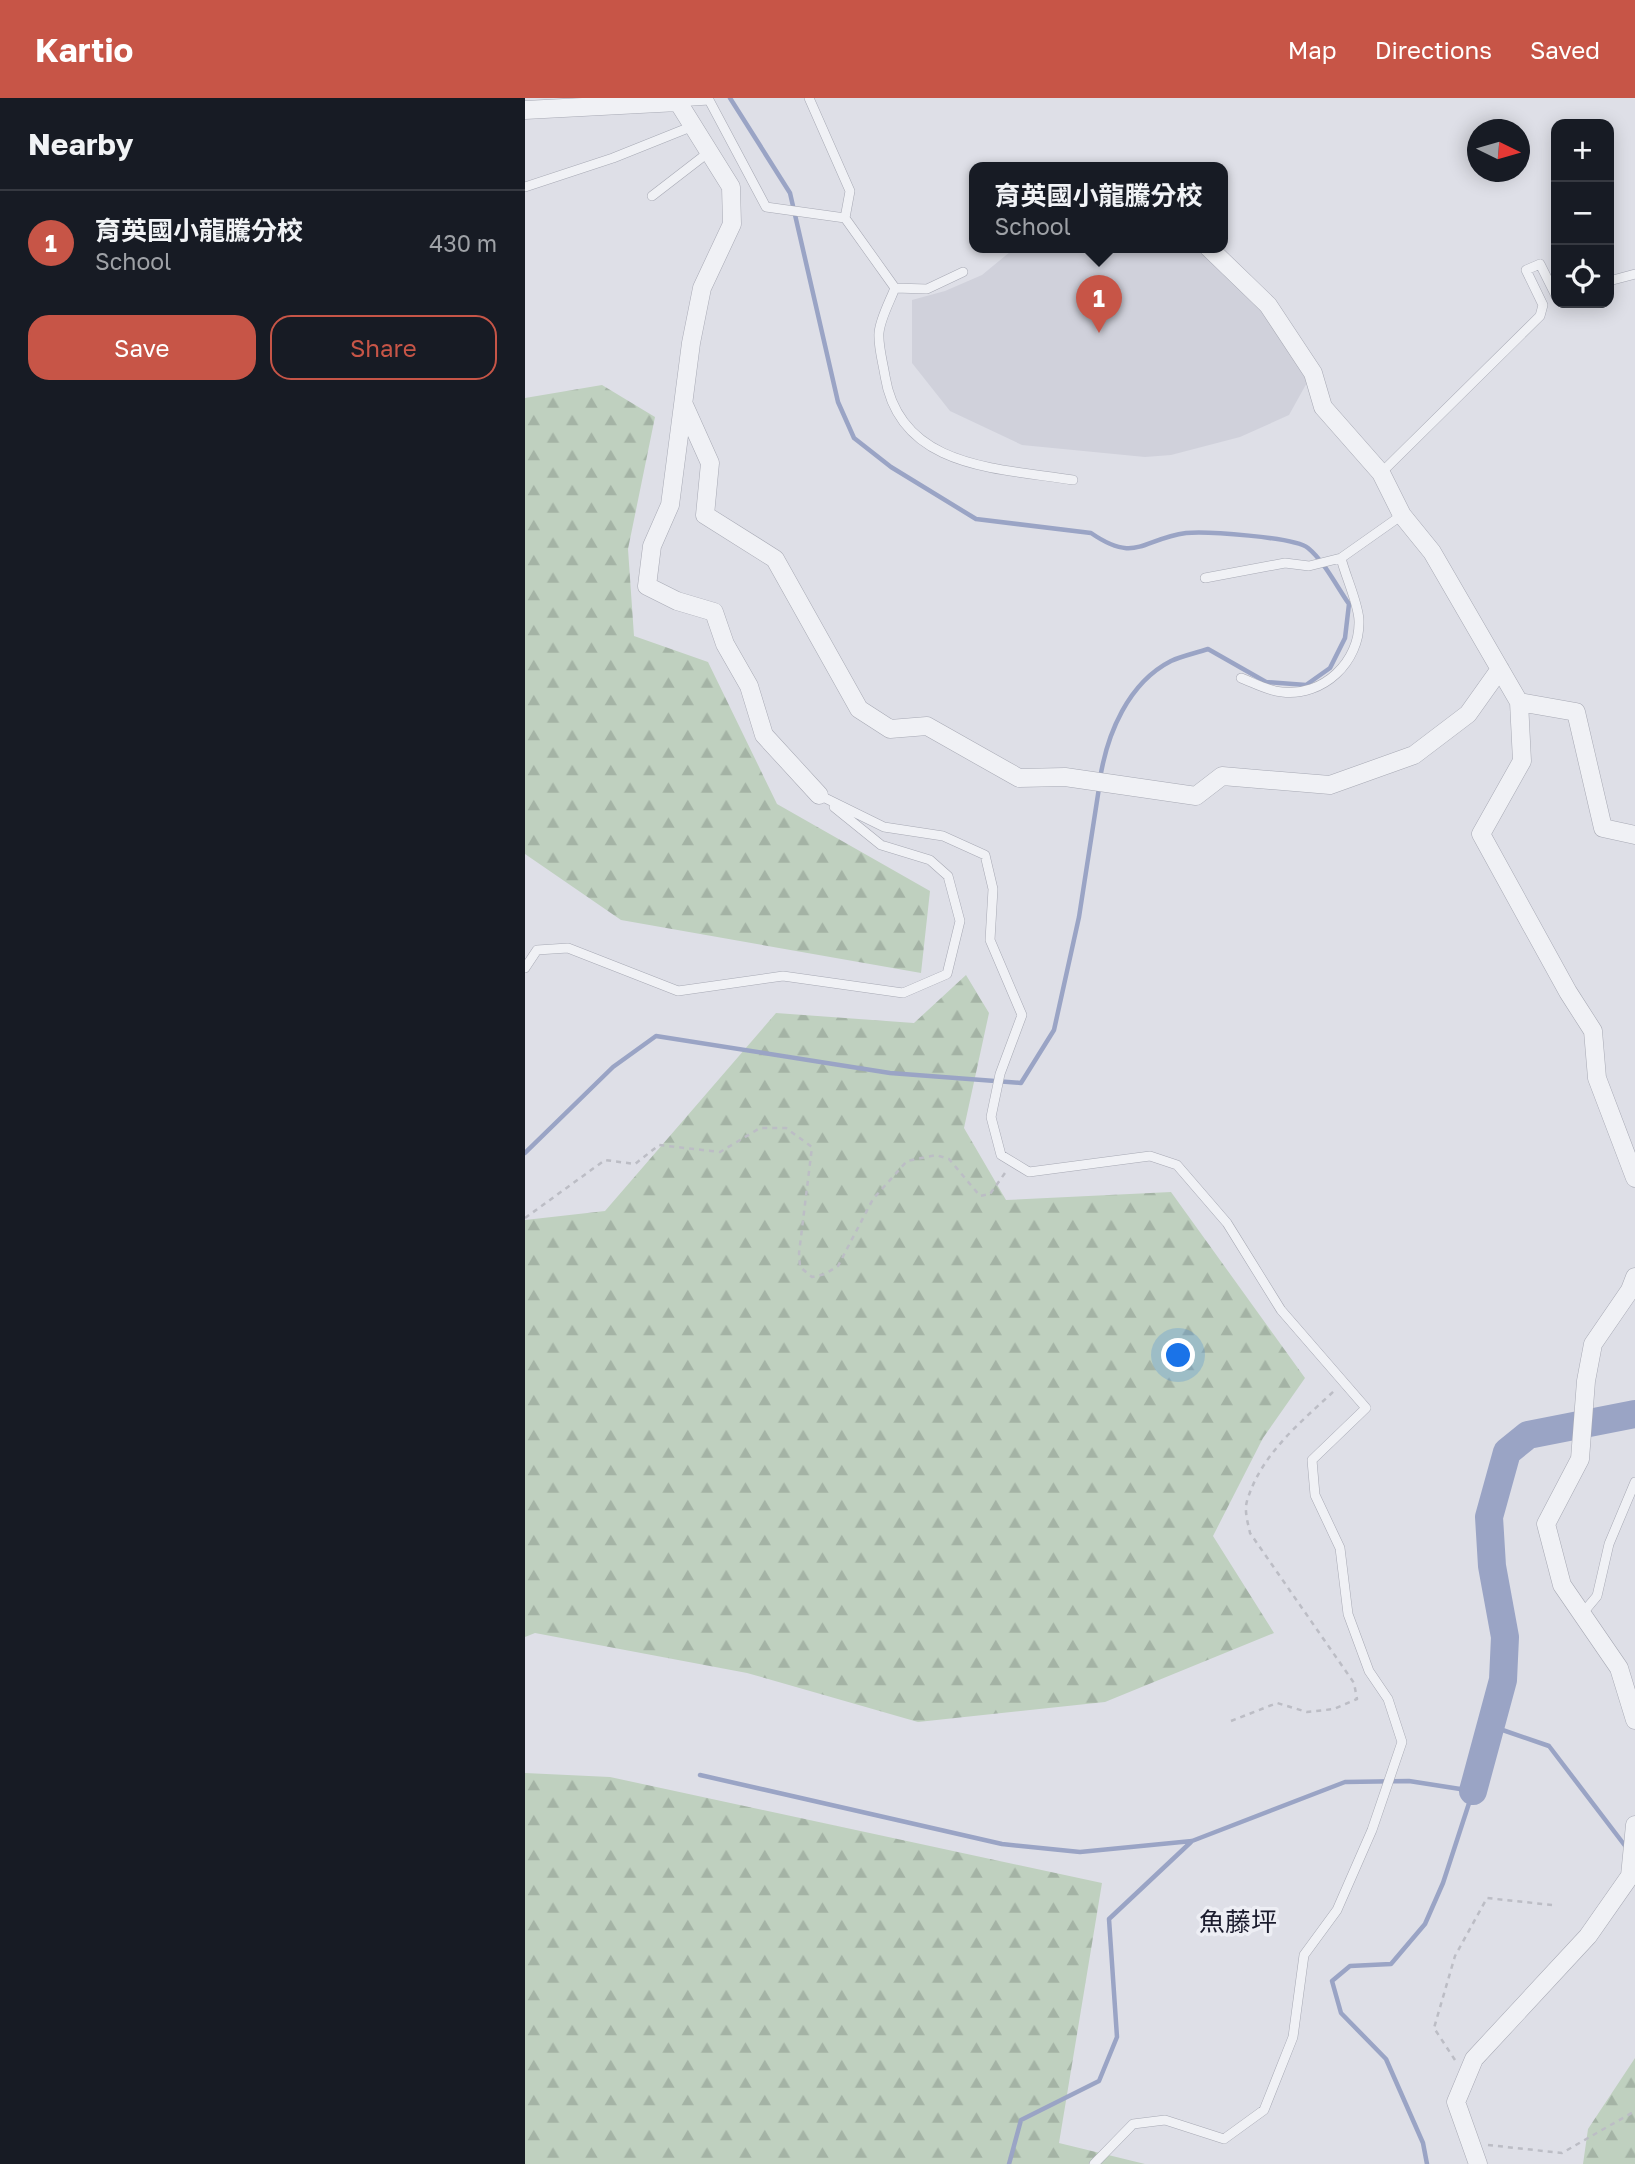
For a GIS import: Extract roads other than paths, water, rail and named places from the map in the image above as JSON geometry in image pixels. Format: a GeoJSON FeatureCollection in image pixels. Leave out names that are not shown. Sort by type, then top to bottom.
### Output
{"type":"FeatureCollection","features":[{"type":"Feature","properties":{"kind":"street"},"geometry":{"type":"LineString","coordinates":[[525,110],[678,103],[731,187],[732,224],[702,288],[670,505],[652,546],[647,586],[677,601],[714,612],[725,644],[749,686],[764,734],[820,795]]}},
{"type":"Feature","properties":{"kind":"street"},"geometry":{"type":"LineString","coordinates":[[1214,253],[1268,305],[1313,373],[1323,407],[1381,473],[1402,515],[1432,552],[1519,702],[1522,761],[1481,834],[1567,992],[1593,1031],[1597,1078],[1635,1178]]}},
{"type":"Feature","properties":{"kind":"street"},"geometry":{"type":"LineString","coordinates":[[684,405],[710,463],[705,515],[775,559],[859,709],[891,729],[927,726],[1019,778],[1065,777],[1196,796],[1222,776],[1330,786],[1414,755],[1468,714],[1500,670]]}},
{"type":"Feature","properties":{"kind":"street"},"geometry":{"type":"LineString","coordinates":[[1519,702],[1576,712],[1603,828],[1635,835]]}},
{"type":"Feature","properties":{"kind":"street"},"geometry":{"type":"LineString","coordinates":[[1635,1277],[1593,1344],[1586,1381],[1580,1459],[1546,1524],[1562,1585],[1619,1668],[1635,1720]]}},
{"type":"Feature","properties":{"kind":"street"},"geometry":{"type":"LineString","coordinates":[[1478,2164],[1456,2102],[1474,2059],[1588,1936],[1630,1876],[1635,1825]]}},
{"type":"Feature","properties":{"kind":"lane"},"geometry":{"type":"LineString","coordinates":[[809,98],[850,191],[845,218],[895,288]]}},
{"type":"Feature","properties":{"kind":"lane"},"geometry":{"type":"LineString","coordinates":[[678,103],[709,100],[766,208],[845,218]]}},
{"type":"Feature","properties":{"kind":"lane"},"geometry":{"type":"LineString","coordinates":[[525,187],[613,158],[693,126]]}},
{"type":"Feature","properties":{"kind":"lane"},"geometry":{"type":"LineString","coordinates":[[652,197],[709,152]]}},
{"type":"Feature","properties":{"kind":"lane"},"geometry":{"type":"LineString","coordinates":[[1381,473],[1541,316],[1543,305],[1525,271],[1540,264],[1551,290]]}},
{"type":"Feature","properties":{"kind":"lane"},"geometry":{"type":"LineString","coordinates":[[895,288],[927,289],[963,272]]}},
{"type":"Feature","properties":{"kind":"lane"},"geometry":{"type":"LineString","coordinates":[[1614,280],[1635,274]]}},
{"type":"Feature","properties":{"kind":"lane"},"geometry":{"type":"LineString","coordinates":[[895,288],[879,333],[888,394],[899,419],[923,443],[963,462],[1073,480]]}},
{"type":"Feature","properties":{"kind":"lane"},"geometry":{"type":"LineString","coordinates":[[1205,578],[1285,563],[1309,566],[1341,558],[1402,515]]}},
{"type":"Feature","properties":{"kind":"lane"},"geometry":{"type":"LineString","coordinates":[[1241,678],[1279,692],[1300,693],[1344,668],[1353,654],[1360,619],[1341,558]]}},
{"type":"Feature","properties":{"kind":"lane"},"geometry":{"type":"LineString","coordinates":[[525,968],[537,950],[568,947],[678,991],[783,976],[903,993],[947,974],[960,921],[948,876],[930,860],[881,845],[820,795]]}},
{"type":"Feature","properties":{"kind":"lane"},"geometry":{"type":"LineString","coordinates":[[820,795],[884,827],[943,836],[985,855],[993,889],[990,940],[1022,1016],[1000,1074],[991,1117],[1001,1155],[1029,1172],[1150,1156],[1177,1165],[1227,1223],[1280,1310],[1366,1408],[1312,1460],[1315,1495],[1340,1548],[1348,1614],[1370,1671],[1388,1699],[1402,1742],[1372,1830],[1337,1910],[1304,1955],[1293,2037],[1263,2110],[1224,2139],[1165,2120],[1133,2124],[1094,2164]]}},
{"type":"Feature","properties":{"kind":"lane"},"geometry":{"type":"LineString","coordinates":[[1582,1614],[1597,1596],[1609,1544],[1635,1482]]}},
{"type":"Feature","properties":{"kind":"waterway"},"geometry":{"type":"LineString","coordinates":[[730,98],[790,193],[838,402],[854,438],[891,467],[976,519],[1091,533],[1106,542],[1129,548],[1186,533],[1229,534],[1300,544],[1319,560],[1349,604],[1345,638],[1330,668],[1306,685],[1266,682],[1208,649],[1175,659],[1156,671],[1131,696],[1122,711],[1108,745],[1100,779]]}},
{"type":"Feature","properties":{"kind":"waterway"},"geometry":{"type":"LineString","coordinates":[[525,1153],[613,1067],[656,1036],[890,1073],[1021,1083],[1054,1030],[1079,917],[1099,788]]}},
{"type":"Feature","properties":{"kind":"waterway"},"geometry":{"type":"LineString","coordinates":[[1473,1791],[1503,1680],[1505,1637],[1492,1566],[1489,1517],[1507,1452],[1528,1435],[1635,1414]]}},
{"type":"Feature","properties":{"kind":"waterway"},"geometry":{"type":"LineString","coordinates":[[1491,1726],[1549,1746],[1626,1847]]}},
{"type":"Feature","properties":{"kind":"waterway"},"geometry":{"type":"LineString","coordinates":[[700,1775],[1002,1844],[1080,1852],[1192,1841],[1345,1782],[1409,1781],[1473,1791],[1443,1883],[1425,1924],[1391,1964],[1350,1966],[1332,1981],[1341,2013],[1386,2059],[1423,2143],[1427,2164]]}},
{"type":"Feature","properties":{"kind":"waterway"},"geometry":{"type":"LineString","coordinates":[[1009,2164],[1021,2120],[1099,2081],[1117,2037],[1109,1919],[1191,1842]]}},
{"type":"Feature","properties":{"kind":"place","name":"育英國小龍騰分校"},"geometry":{"type":"Point","coordinates":[1099,333]}},
{"type":"Feature","properties":{"kind":"district","name":"魚藤坪"},"geometry":{"type":"Point","coordinates":[1238,1922]}}]}
